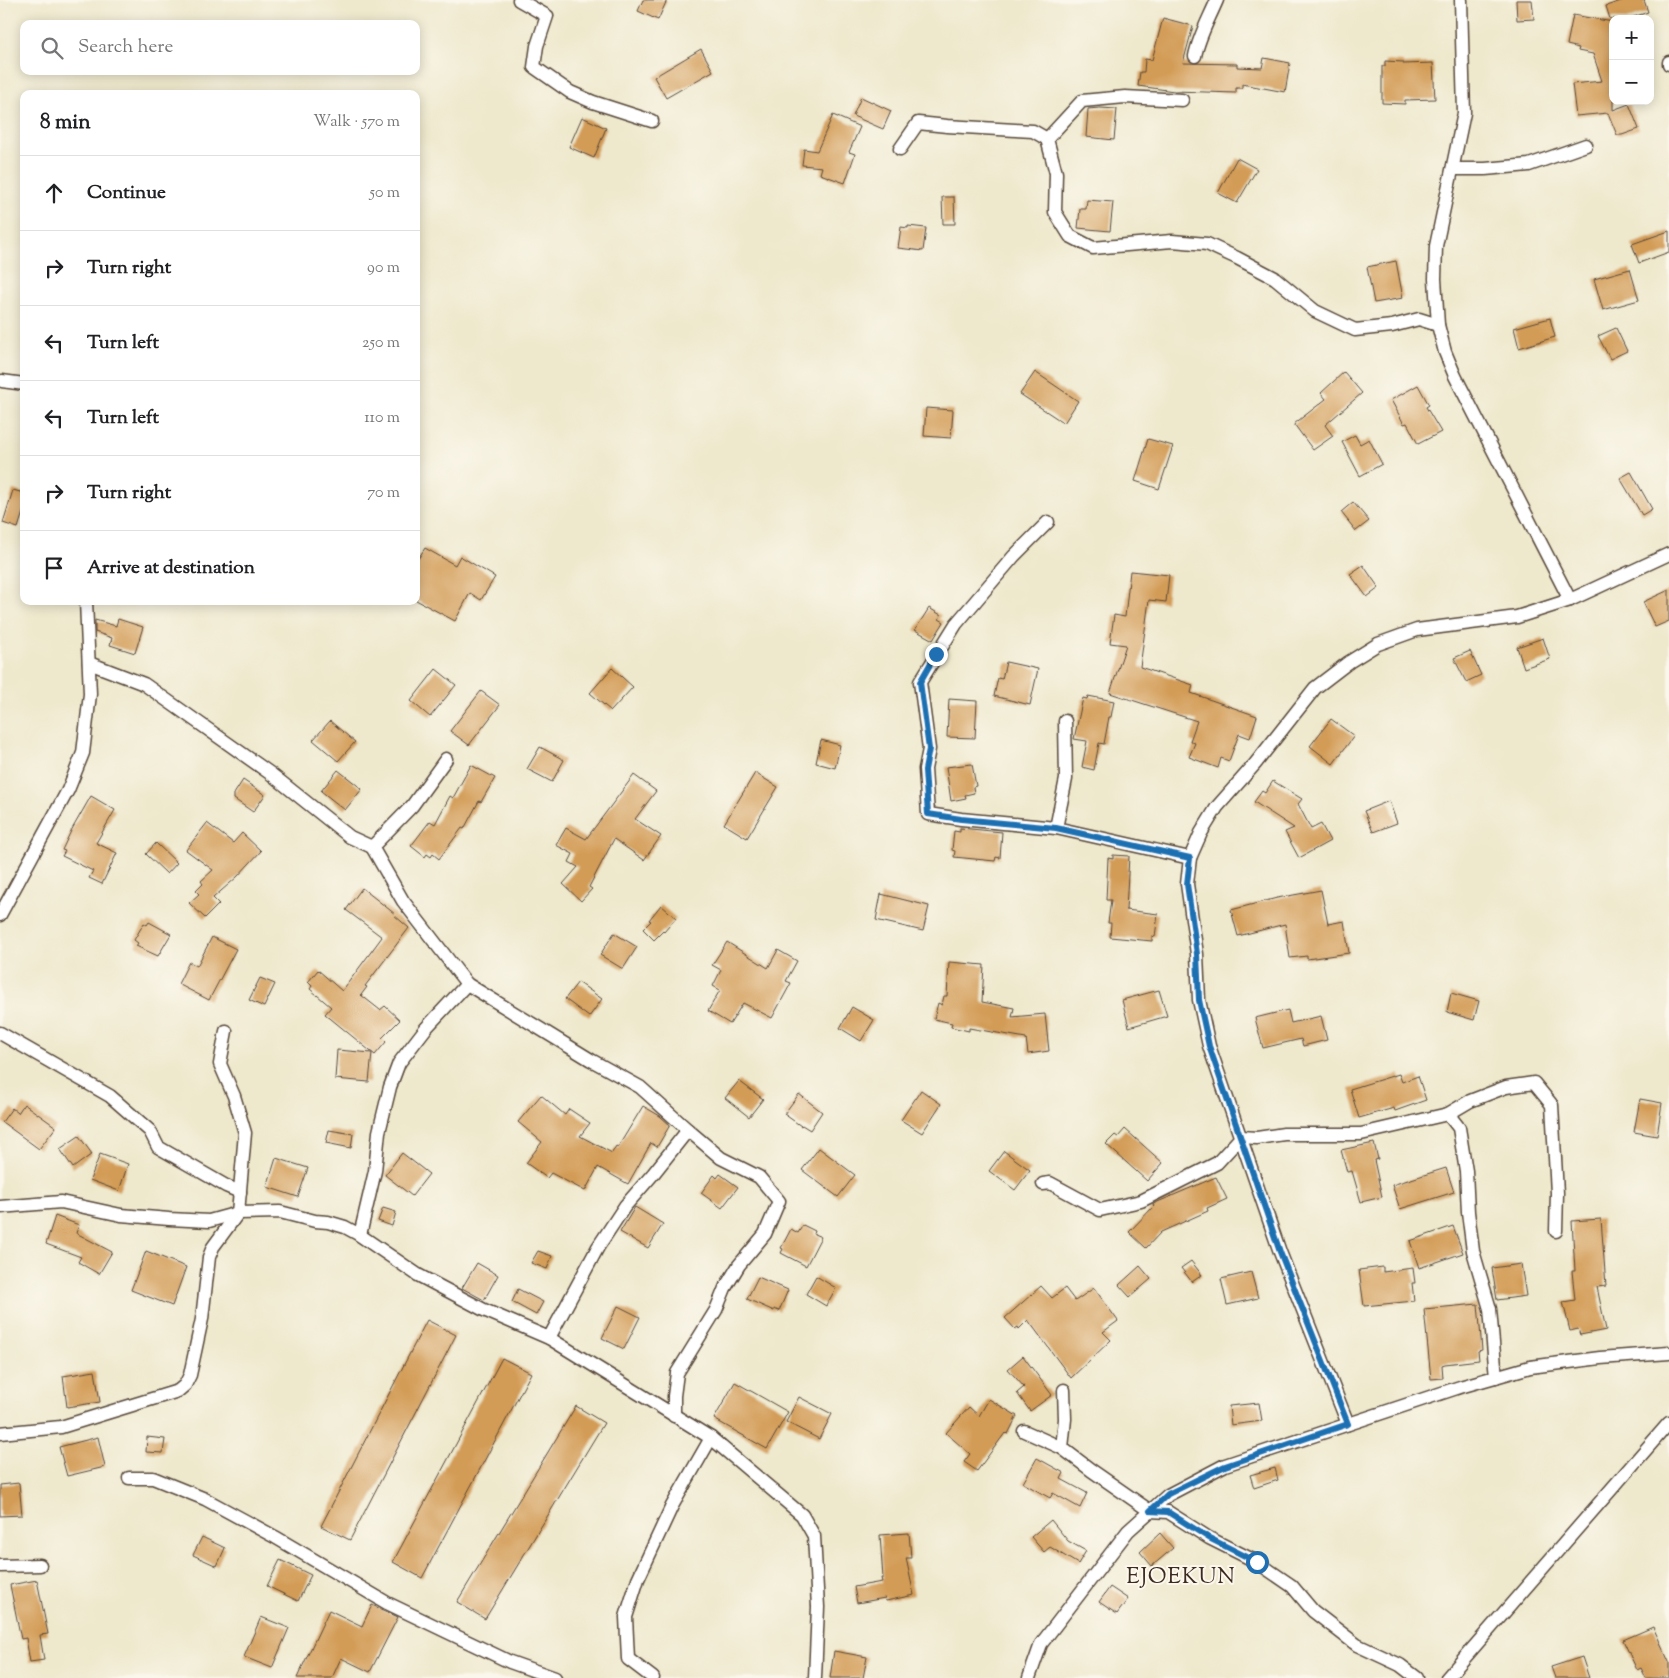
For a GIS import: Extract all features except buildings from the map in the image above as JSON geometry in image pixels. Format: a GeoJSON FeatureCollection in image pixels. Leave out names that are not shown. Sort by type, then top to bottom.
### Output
{"type":"FeatureCollection","features":[{"type":"Feature","properties":{"kind":"street"},"geometry":{"type":"LineString","coordinates":[[519,0],[547,16],[537,46],[534,67],[570,92],[592,102],[652,121]]}},
{"type":"Feature","properties":{"kind":"street"},"geometry":{"type":"LineString","coordinates":[[1195,56],[1200,35],[1217,0]]}},
{"type":"Feature","properties":{"kind":"street"},"geometry":{"type":"LineString","coordinates":[[1461,0],[1464,113],[1436,246],[1434,279],[1438,325],[1445,352],[1455,376],[1570,600]]}},
{"type":"Feature","properties":{"kind":"street"},"geometry":{"type":"LineString","coordinates":[[1047,139],[1082,101],[1125,97],[1182,100]]}},
{"type":"Feature","properties":{"kind":"street"},"geometry":{"type":"LineString","coordinates":[[900,149],[918,123],[1032,131],[1047,139],[1056,173],[1055,212],[1070,236],[1093,248],[1172,241],[1207,244],[1275,278],[1315,311],[1355,330],[1392,326],[1419,319],[1438,325]]}},
{"type":"Feature","properties":{"kind":"street"},"geometry":{"type":"LineString","coordinates":[[1453,169],[1486,170],[1529,165],[1586,145]]}},
{"type":"Feature","properties":{"kind":"street"},"geometry":{"type":"LineString","coordinates":[[2,381],[20,383]]}},
{"type":"Feature","properties":{"kind":"street"},"geometry":{"type":"LineString","coordinates":[[1048,522],[1014,556],[956,624],[920,682],[929,749],[925,770],[928,814],[1056,828],[1190,858]]}},
{"type":"Feature","properties":{"kind":"street"},"geometry":{"type":"LineString","coordinates":[[1348,1424],[1280,1252],[1209,1046],[1199,1000],[1197,954],[1187,884],[1190,858],[1200,833],[1217,807],[1255,764],[1315,688],[1349,662],[1378,644],[1417,630],[1517,617],[1570,600],[1669,554]]}},
{"type":"Feature","properties":{"kind":"street"},"geometry":{"type":"LineString","coordinates":[[0,915],[68,790],[83,753],[90,694],[86,605]]}},
{"type":"Feature","properties":{"kind":"street"},"geometry":{"type":"LineString","coordinates":[[88,663],[144,684],[272,774],[350,837],[372,847],[403,902],[467,984],[591,1060],[640,1087],[721,1158],[759,1178],[779,1201],[765,1234],[739,1264],[725,1288],[716,1310],[677,1373],[674,1416]]}},
{"type":"Feature","properties":{"kind":"street"},"geometry":{"type":"LineString","coordinates":[[1056,828],[1066,779],[1066,721]]}},
{"type":"Feature","properties":{"kind":"street"},"geometry":{"type":"LineString","coordinates":[[372,847],[412,806],[446,759]]}},
{"type":"Feature","properties":{"kind":"street"},"geometry":{"type":"LineString","coordinates":[[360,1235],[375,1171],[379,1132],[390,1087],[399,1063],[426,1028],[467,984]]}},
{"type":"Feature","properties":{"kind":"street"},"geometry":{"type":"LineString","coordinates":[[0,1432],[61,1427],[178,1391],[185,1385],[190,1375],[202,1319],[209,1257],[212,1247],[238,1213],[245,1134],[234,1096],[220,1064],[226,1030]]}},
{"type":"Feature","properties":{"kind":"street"},"geometry":{"type":"LineString","coordinates":[[0,1033],[110,1096],[150,1131],[158,1147],[240,1192]]}},
{"type":"Feature","properties":{"kind":"street"},"geometry":{"type":"LineString","coordinates":[[1241,1137],[1257,1138],[1292,1134],[1361,1134],[1448,1114],[1470,1101],[1506,1087],[1534,1083],[1552,1105],[1557,1193],[1556,1231]]}},
{"type":"Feature","properties":{"kind":"street"},"geometry":{"type":"LineString","coordinates":[[1448,1114],[1459,1128],[1466,1171],[1468,1212],[1474,1251],[1490,1309],[1496,1377]]}},
{"type":"Feature","properties":{"kind":"street"},"geometry":{"type":"LineString","coordinates":[[549,1338],[601,1242],[625,1206],[688,1130]]}},
{"type":"Feature","properties":{"kind":"street"},"geometry":{"type":"LineString","coordinates":[[1043,1184],[1050,1183],[1100,1210],[1141,1202],[1217,1163],[1241,1137]]}},
{"type":"Feature","properties":{"kind":"street"},"geometry":{"type":"LineString","coordinates":[[0,1207],[61,1202],[121,1214],[179,1220],[209,1220],[238,1213],[280,1212],[314,1221],[328,1222],[345,1227],[360,1235],[418,1275],[484,1310],[549,1338],[711,1438],[802,1515],[814,1536],[818,1606],[815,1678]]}},
{"type":"Feature","properties":{"kind":"street"},"geometry":{"type":"LineString","coordinates":[[1029,1678],[1041,1644],[1128,1531],[1168,1494],[1225,1466],[1348,1424],[1496,1377],[1530,1368],[1600,1358],[1669,1353]]}},
{"type":"Feature","properties":{"kind":"street"},"geometry":{"type":"LineString","coordinates":[[1062,1448],[1065,1419],[1064,1390]]}},
{"type":"Feature","properties":{"kind":"street"},"geometry":{"type":"LineString","coordinates":[[1447,1678],[1669,1422]]}},
{"type":"Feature","properties":{"kind":"street"},"geometry":{"type":"LineString","coordinates":[[1024,1431],[1062,1448],[1150,1511],[1168,1512],[1209,1538],[1257,1562],[1292,1586],[1313,1611],[1357,1645],[1400,1665],[1417,1678]]}},
{"type":"Feature","properties":{"kind":"street"},"geometry":{"type":"LineString","coordinates":[[653,1678],[628,1659],[626,1617],[638,1579],[672,1506],[711,1438]]}},
{"type":"Feature","properties":{"kind":"street"},"geometry":{"type":"LineString","coordinates":[[129,1478],[153,1478],[205,1499],[275,1537],[387,1603],[510,1662],[555,1678]]}},
{"type":"Feature","properties":{"kind":"street"},"geometry":{"type":"LineString","coordinates":[[0,1566],[40,1565]]}},
{"type":"Feature","properties":{"kind":"district","name":"EJOEKUN"},"geometry":{"type":"Point","coordinates":[1181,1578]}},
{"type":"Feature","properties":{"kind":"route"},"geometry":{"type":"LineString","coordinates":[[936,654],[920,682],[929,749],[925,770],[928,814],[1056,828],[1190,858],[1187,884],[1197,954],[1199,1000],[1209,1046],[1280,1252],[1348,1424],[1225,1466],[1168,1494],[1150,1511],[1168,1512],[1209,1538],[1257,1562]]}}]}
